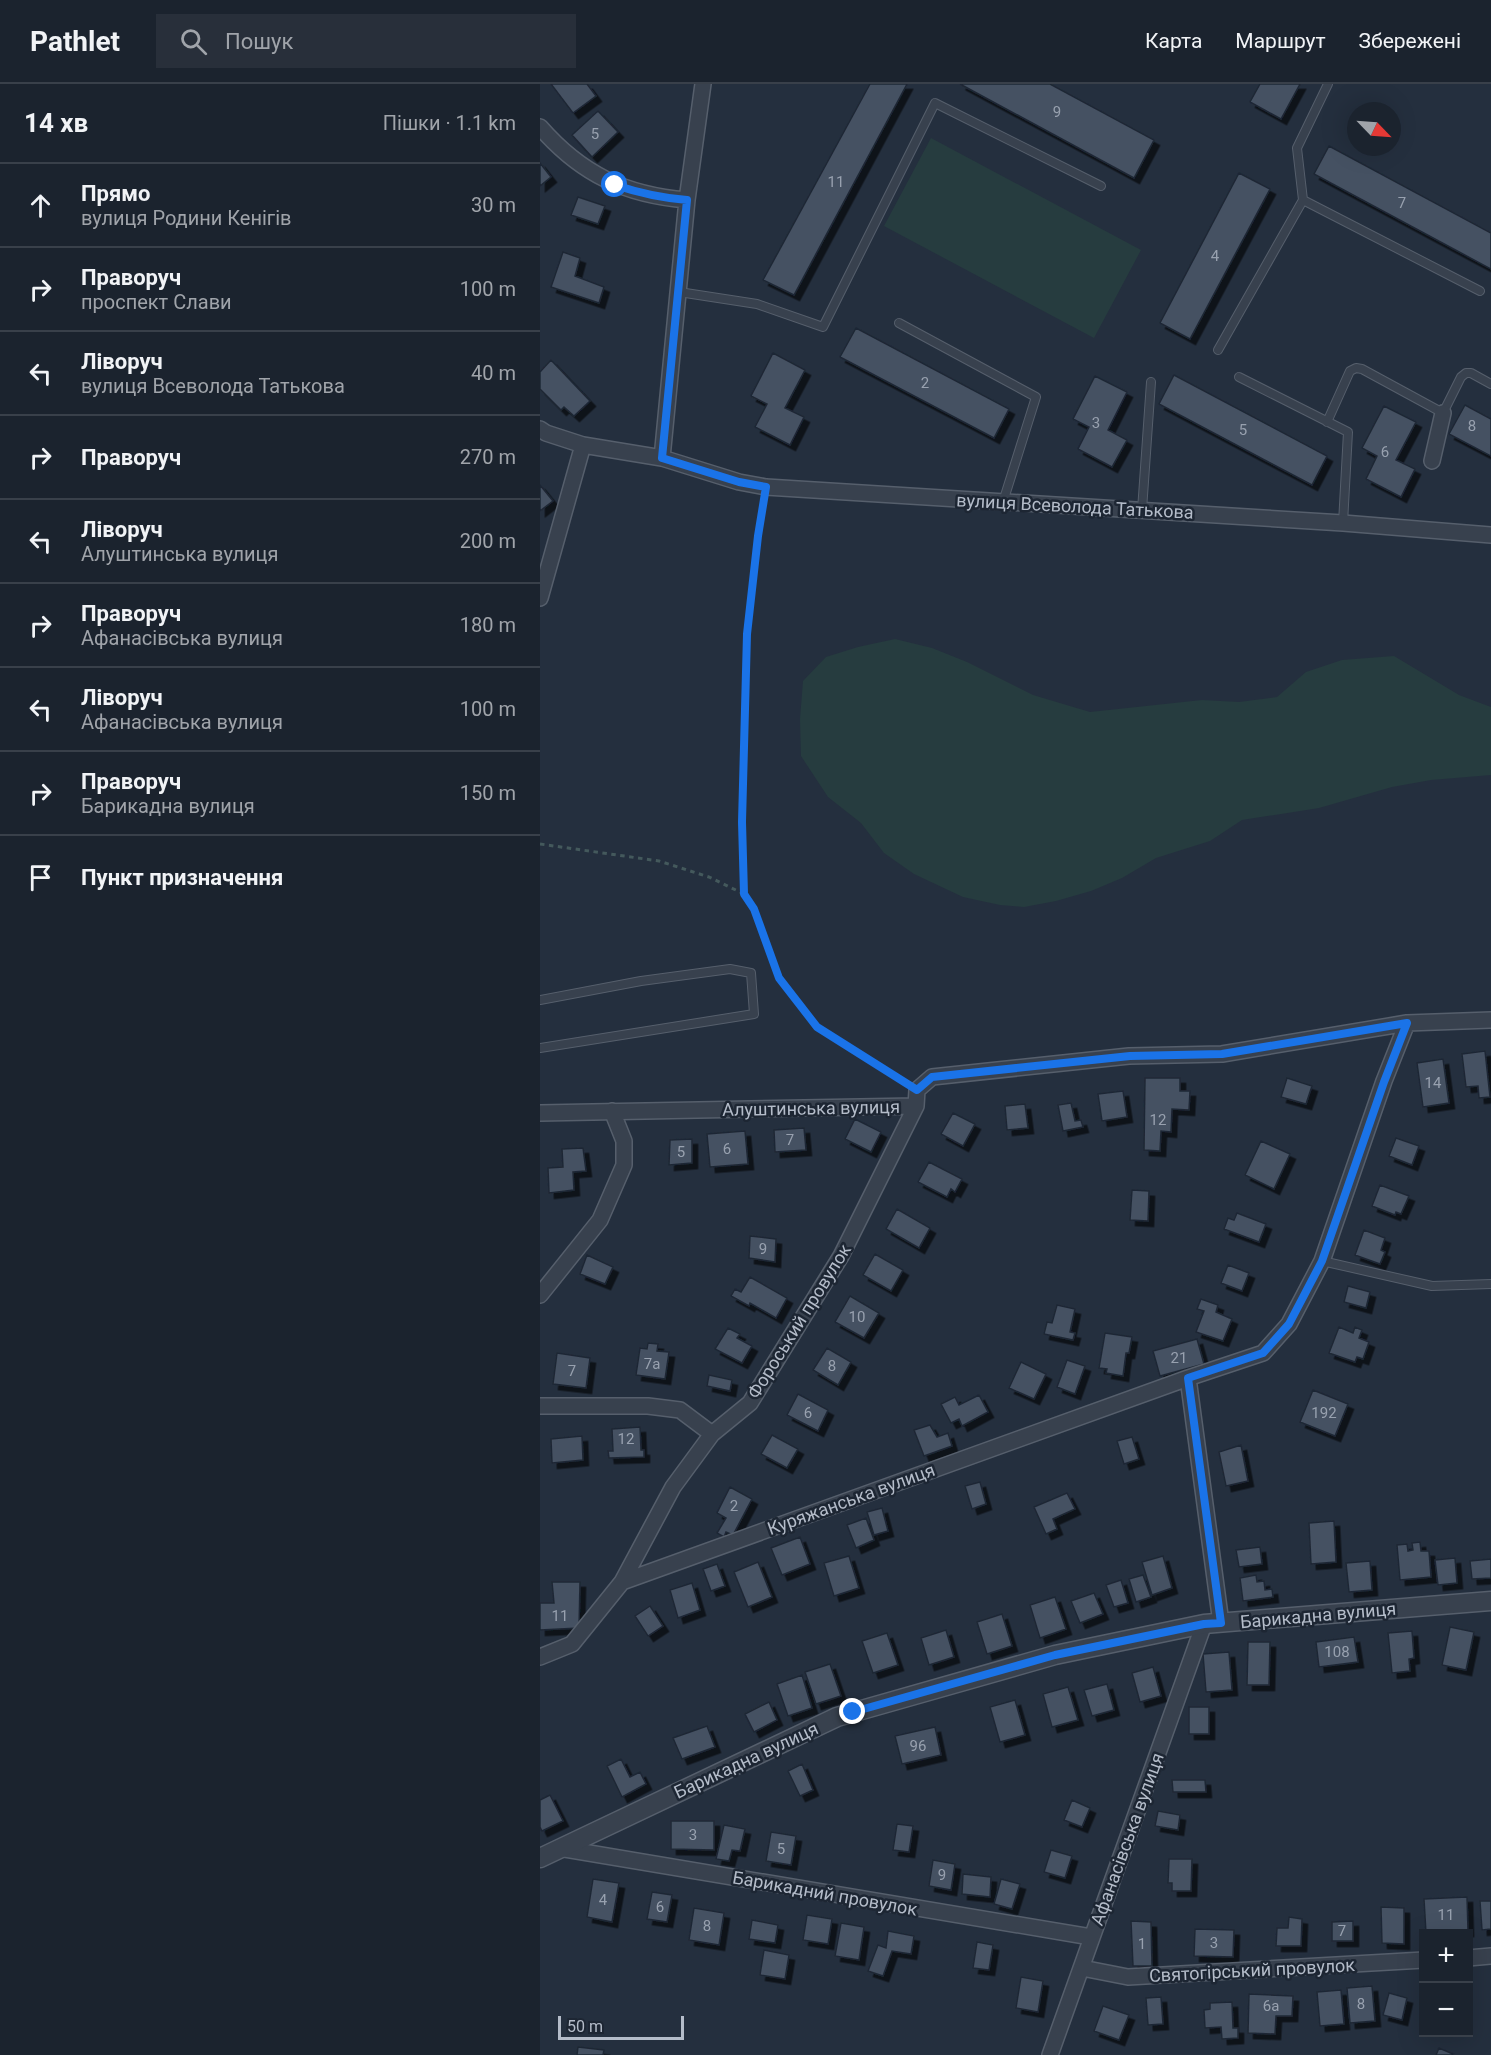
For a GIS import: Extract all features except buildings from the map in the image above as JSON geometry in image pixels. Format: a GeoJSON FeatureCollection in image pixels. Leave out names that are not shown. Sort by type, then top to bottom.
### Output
{"type":"FeatureCollection","features":[{"type":"Feature","properties":{"kind":"street"},"geometry":{"type":"LineString","coordinates":[[662,458],[687,200],[703,84]]}},
{"type":"Feature","properties":{"kind":"street"},"geometry":{"type":"LineString","coordinates":[[540,127],[573,160],[615,185],[662,198],[687,200]]}},
{"type":"Feature","properties":{"kind":"street"},"geometry":{"type":"LineString","coordinates":[[1432,461],[1443,413]]}},
{"type":"Feature","properties":{"kind":"street","name":"вулиця Всеволода Татькова"},"geometry":{"type":"LineString","coordinates":[[540,429],[583,445],[662,458],[739,482],[766,487],[1343,523],[1491,535]]}},
{"type":"Feature","properties":{"kind":"street"},"geometry":{"type":"LineString","coordinates":[[540,598],[583,445]]}},
{"type":"Feature","properties":{"kind":"street","name":"Алуштинська вулиця"},"geometry":{"type":"LineString","coordinates":[[540,1113],[916,1106],[917,1090],[932,1077],[1130,1056],[1222,1054],[1407,1023],[1491,1020]]}},
{"type":"Feature","properties":{"kind":"street"},"geometry":{"type":"LineString","coordinates":[[1188,1378],[1263,1353],[1289,1324],[1322,1261],[1384,1082],[1407,1023]]}},
{"type":"Feature","properties":{"kind":"street","name":"Фороський провулок"},"geometry":{"type":"LineString","coordinates":[[622,1582],[673,1487],[712,1434],[750,1403],[841,1256],[916,1106]]}},
{"type":"Feature","properties":{"kind":"street"},"geometry":{"type":"LineString","coordinates":[[540,1295],[600,1220],[624,1165],[624,1141],[612,1111]]}},
{"type":"Feature","properties":{"kind":"street","name":"Куряжанська вулиця"},"geometry":{"type":"LineString","coordinates":[[622,1582],[1188,1378]]}},
{"type":"Feature","properties":{"kind":"street","name":"Афанасівська вулиця"},"geometry":{"type":"LineString","coordinates":[[1050,2055],[1091,1937],[1213,1624],[1188,1378]]}},
{"type":"Feature","properties":{"kind":"street"},"geometry":{"type":"LineString","coordinates":[[540,1406],[648,1406],[680,1410],[712,1434]]}},
{"type":"Feature","properties":{"kind":"street"},"geometry":{"type":"LineString","coordinates":[[540,1657],[572,1644],[622,1582]]}},
{"type":"Feature","properties":{"kind":"street","name":"Барикадна вулиця"},"geometry":{"type":"LineString","coordinates":[[540,1858],[837,1716],[1055,1655],[1213,1624],[1491,1601]]}},
{"type":"Feature","properties":{"kind":"street","name":"Барикадний провулок"},"geometry":{"type":"LineString","coordinates":[[559,1848],[1091,1937]]}},
{"type":"Feature","properties":{"kind":"street"},"geometry":{"type":"LineString","coordinates":[[1473,1958],[1491,1956]]}},
{"type":"Feature","properties":{"kind":"street","name":"Святогірський провулок"},"geometry":{"type":"LineString","coordinates":[[1082,1968],[1128,1977],[1419,1960]]}},
{"type":"Feature","properties":{"kind":"lane"},"geometry":{"type":"LineString","coordinates":[[1218,350],[1303,200],[1297,148],[1328,84]]}},
{"type":"Feature","properties":{"kind":"lane"},"geometry":{"type":"LineString","coordinates":[[679,292],[757,304],[823,327],[935,103],[1101,186]]}},
{"type":"Feature","properties":{"kind":"lane"},"geometry":{"type":"LineString","coordinates":[[1303,200],[1480,291]]}},
{"type":"Feature","properties":{"kind":"lane"},"geometry":{"type":"LineString","coordinates":[[899,323],[1036,397],[1004,502]]}},
{"type":"Feature","properties":{"kind":"lane"},"geometry":{"type":"LineString","coordinates":[[1327,422],[1350,371],[1356,368],[1362,369],[1443,413],[1461,377],[1466,373],[1471,373],[1491,384]]}},
{"type":"Feature","properties":{"kind":"lane"},"geometry":{"type":"LineString","coordinates":[[1239,377],[1348,432],[1343,523]]}},
{"type":"Feature","properties":{"kind":"lane"},"geometry":{"type":"LineString","coordinates":[[1142,510],[1151,382]]}},
{"type":"Feature","properties":{"kind":"lane"},"geometry":{"type":"LineString","coordinates":[[540,1000],[641,981],[730,969],[751,974],[754,1014],[540,1048]]}},
{"type":"Feature","properties":{"kind":"lane"},"geometry":{"type":"LineString","coordinates":[[1322,1261],[1432,1286],[1491,1284]]}},
{"type":"Feature","properties":{"kind":"path"},"geometry":{"type":"LineString","coordinates":[[744,894],[742,811],[747,634],[766,487]]}},
{"type":"Feature","properties":{"kind":"path"},"geometry":{"type":"LineString","coordinates":[[540,844],[659,861],[709,877],[744,894],[754,909],[779,978],[817,1027],[917,1090]]}},
{"type":"Feature","properties":{"kind":"green space"},"geometry":{"type":"Polygon","coordinates":[[[931,138],[1141,250],[1094,338],[884,226],[931,138]]]}},
{"type":"Feature","properties":{"kind":"green space"},"geometry":{"type":"Polygon","coordinates":[[[895,639],[932,648],[967,662],[1033,695],[1090,712],[1202,700],[1239,702],[1277,697],[1306,672],[1342,660],[1394,656],[1459,695],[1491,707],[1491,775],[1431,780],[1392,787],[1319,808],[1242,820],[1210,841],[1156,858],[1122,878],[1091,891],[1056,901],[1024,907],[1000,905],[963,897],[914,874],[884,853],[861,823],[828,797],[801,756],[800,719],[803,681],[826,657],[895,639]]]}},
{"type":"Feature","properties":{"kind":"route"},"geometry":{"type":"LineString","coordinates":[[615,185],[662,198],[687,200],[662,458],[739,482],[766,487],[747,634],[742,822],[744,894],[754,909],[779,978],[817,1027],[917,1090],[932,1077],[1130,1056],[1222,1054],[1407,1023],[1384,1082],[1322,1261],[1289,1324],[1263,1353],[1188,1378],[1221,1623],[1204,1624],[1055,1655],[853,1712]]}}]}
